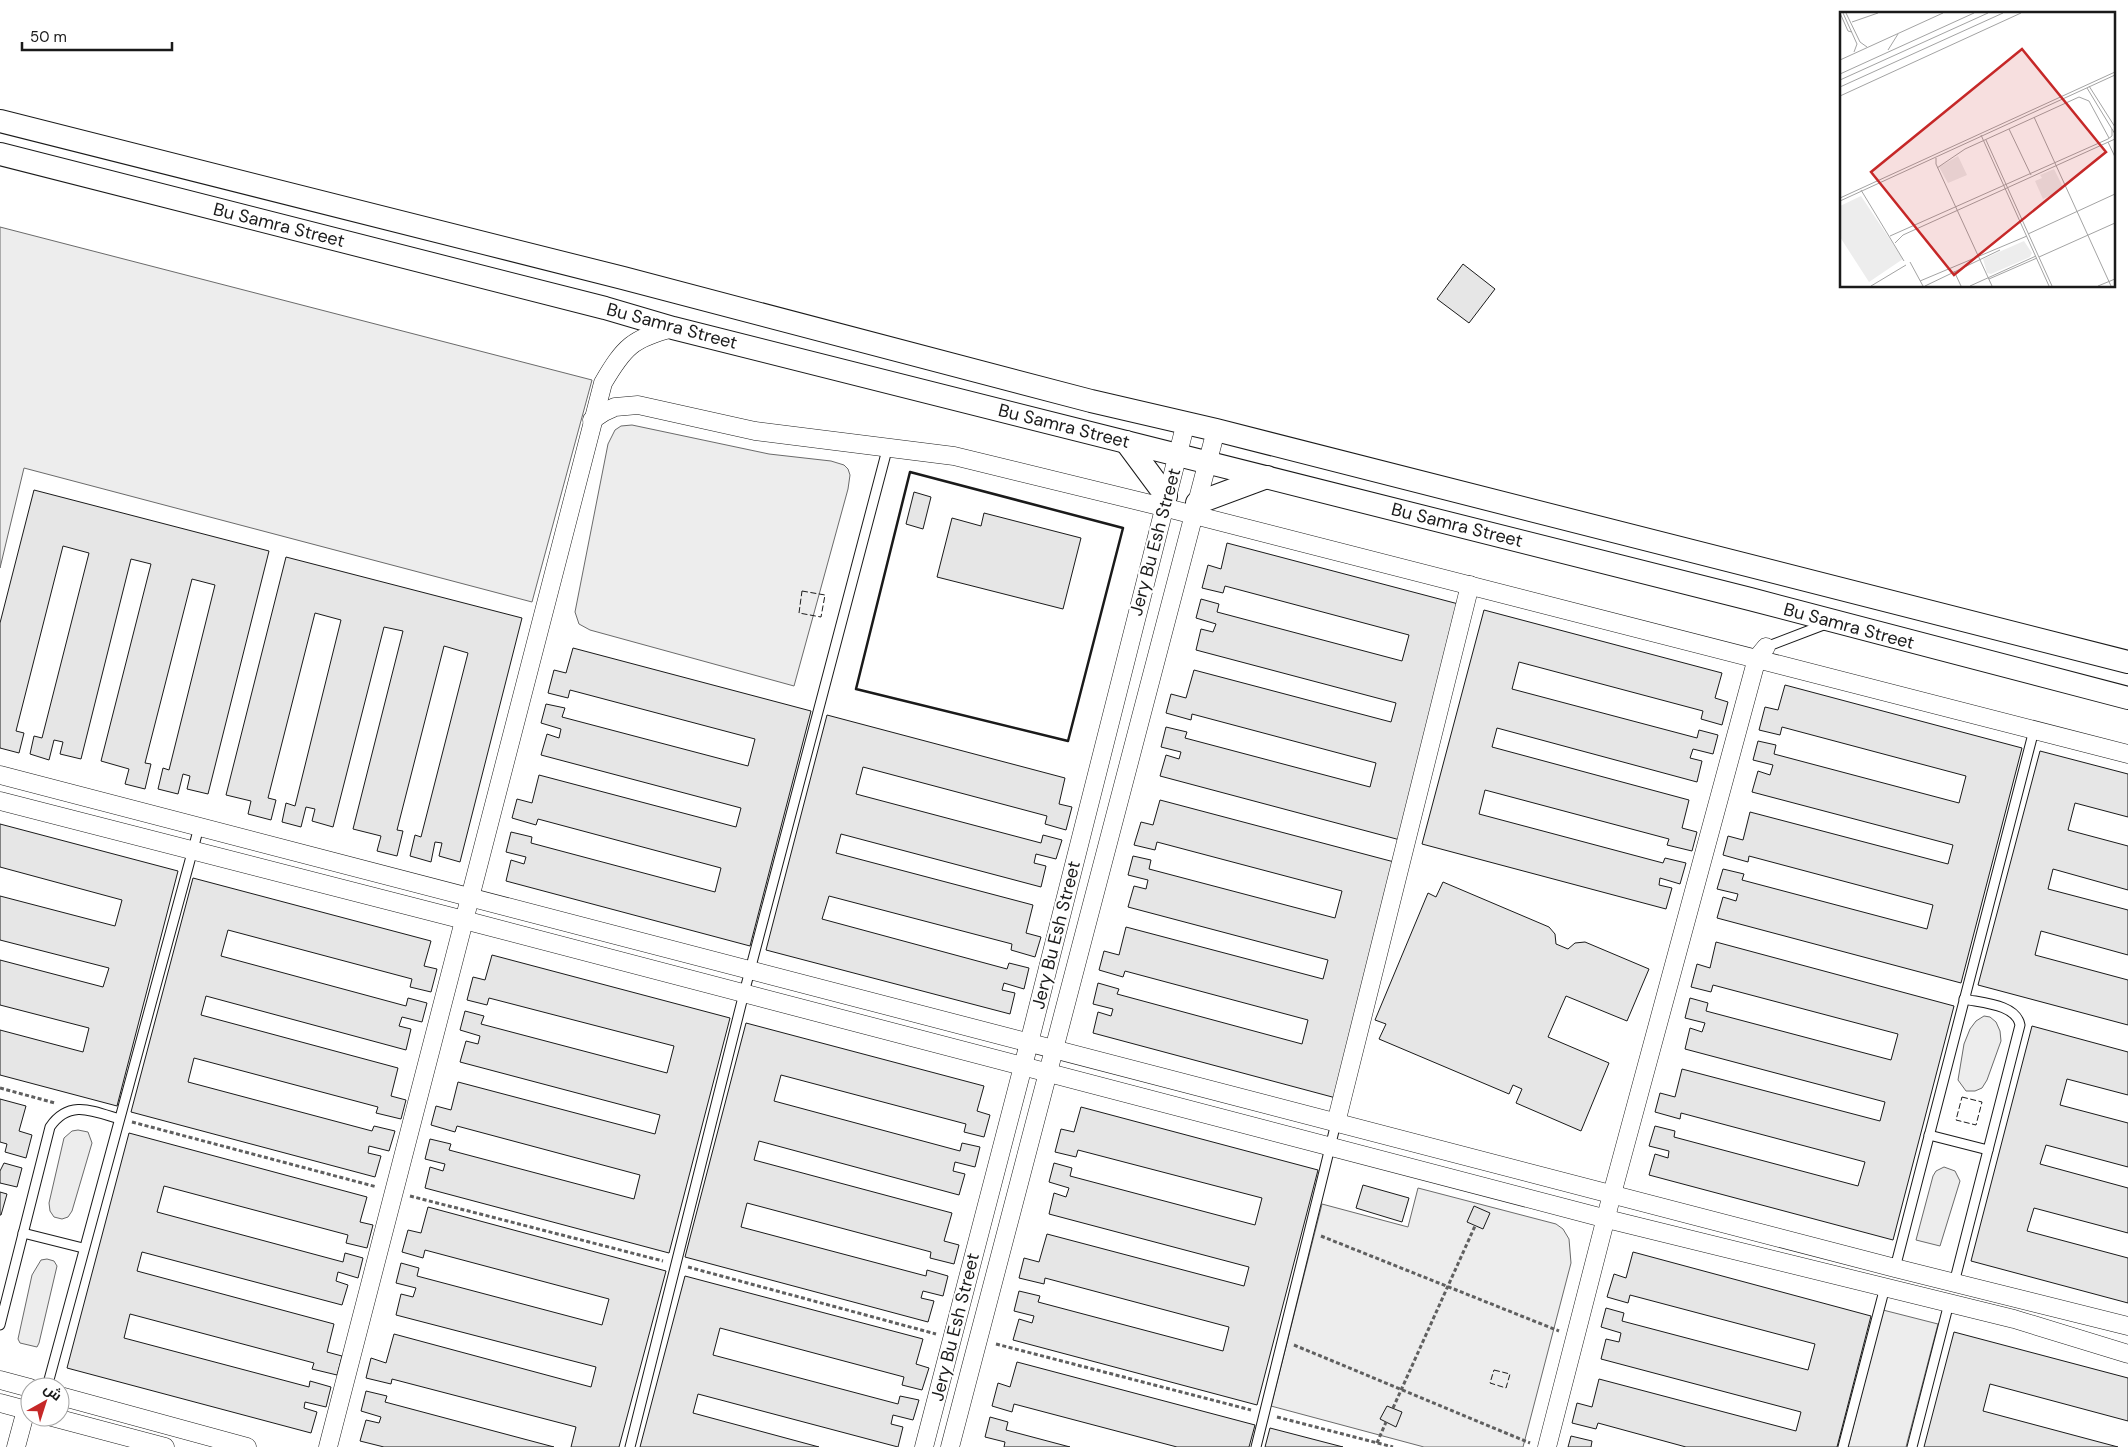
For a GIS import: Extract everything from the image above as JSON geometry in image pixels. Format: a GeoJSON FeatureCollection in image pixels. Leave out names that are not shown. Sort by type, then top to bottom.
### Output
{"type":"FeatureCollection","features":[{"type":"Feature","properties":{"kind":"street","name":"Bu Samra Street"},"geometry":{"type":"LineString","coordinates":[[0,121],[613,276],[1091,401],[1186,422],[2128,662]]}},
{"type":"Feature","properties":{"kind":"street","name":"Bu Samra Street"},"geometry":{"type":"LineString","coordinates":[[0,154],[596,306],[674,328],[1740,597],[2128,698]]}},
{"type":"Feature","properties":{"kind":"street"},"geometry":{"type":"LineString","coordinates":[[328,1447],[603,383],[618,357],[634,342],[650,334],[674,328]]}},
{"type":"Feature","properties":{"kind":"street"},"geometry":{"type":"LineString","coordinates":[[592,420],[615,407],[638,405],[755,431],[888,446],[954,456],[1165,501],[1470,585],[1762,653],[2034,730],[2128,754]]}},
{"type":"Feature","properties":{"kind":"street","name":"Jery Bu Esh Street"},"geometry":{"type":"LineString","coordinates":[[924,1447],[1029,1043],[1186,422]]}},
{"type":"Feature","properties":{"kind":"street","name":"Jery Bu Esh Street"},"geometry":{"type":"LineString","coordinates":[[950,1447],[1216,430]]}},
{"type":"Feature","properties":{"kind":"street"},"geometry":{"type":"LineString","coordinates":[[1126,442],[1165,501]]}},
{"type":"Feature","properties":{"kind":"street"},"geometry":{"type":"LineString","coordinates":[[1196,509],[1267,477]]}},
{"type":"Feature","properties":{"kind":"street"},"geometry":{"type":"LineString","coordinates":[[1336,1123],[1470,585]]}},
{"type":"Feature","properties":{"kind":"street"},"geometry":{"type":"LineString","coordinates":[[1539,1445],[1575,1338],[1612,1194],[1762,653]]}},
{"type":"Feature","properties":{"kind":"street"},"geometry":{"type":"LineString","coordinates":[[0,775],[1895,1268],[2128,1326]]}},
{"type":"Feature","properties":{"kind":"street"},"geometry":{"type":"LineString","coordinates":[[0,802],[464,920],[1607,1219],[1949,1303],[2128,1354]]}},
{"type":"Feature","properties":{"kind":"street"},"geometry":{"type":"LineString","coordinates":[[0,1380],[20,1385]]}},
{"type":"Feature","properties":{"kind":"street"},"geometry":{"type":"LineString","coordinates":[[70,1399],[247,1447]]}},
{"type":"Feature","properties":{"kind":"street"},"geometry":{"type":"LineString","coordinates":[[0,1403],[20,1409]]}},
{"type":"Feature","properties":{"kind":"street"},"geometry":{"type":"LineString","coordinates":[[70,1422],[165,1447]]}},
{"type":"Feature","properties":{"kind":"street"},"geometry":{"type":"LineString","coordinates":[[16,1447],[23,1427]]}},
{"type":"Feature","properties":{"kind":"lane"},"geometry":{"type":"LineString","coordinates":[[630,1447],[744,993],[888,446]]}},
{"type":"Feature","properties":{"kind":"lane"},"geometry":{"type":"LineString","coordinates":[[1762,653],[1832,622]]}},
{"type":"Feature","properties":{"kind":"lane"},"geometry":{"type":"LineString","coordinates":[[1895,1268],[2034,730]]}},
{"type":"Feature","properties":{"kind":"lane"},"geometry":{"type":"LineString","coordinates":[[50,1377],[83,1248],[199,828]]}},
{"type":"Feature","properties":{"kind":"lane"},"geometry":{"type":"LineString","coordinates":[[1954,1283],[2020,1025],[2019,1018],[2013,1012],[1964,999]]}},
{"type":"Feature","properties":{"kind":"lane"},"geometry":{"type":"LineString","coordinates":[[0,1325],[50,1127],[56,1118],[64,1113],[78,1109],[119,1119]]}},
{"type":"Feature","properties":{"kind":"lane"},"geometry":{"type":"LineString","coordinates":[[1256,1447],[1336,1123]]}},
{"type":"Feature","properties":{"kind":"lane"},"geometry":{"type":"LineString","coordinates":[[1929,1135],[1988,1150]]}},
{"type":"Feature","properties":{"kind":"lane"},"geometry":{"type":"LineString","coordinates":[[23,1233],[83,1248]]}},
{"type":"Feature","properties":{"kind":"lane"},"geometry":{"type":"LineString","coordinates":[[1843,1447],[1885,1287]]}},
{"type":"Feature","properties":{"kind":"lane"},"geometry":{"type":"LineString","coordinates":[[1912,1447],[1949,1303]]}},
{"type":"Feature","properties":{"kind":"path"},"geometry":{"type":"LineString","coordinates":[[0,1088],[78,1109]]}},
{"type":"Feature","properties":{"kind":"path"},"geometry":{"type":"LineString","coordinates":[[1393,1408],[1475,1226]]}},
{"type":"Feature","properties":{"kind":"path"},"geometry":{"type":"LineString","coordinates":[[1309,1231],[1575,1338]]}},
{"type":"Feature","properties":{"kind":"path"},"geometry":{"type":"LineString","coordinates":[[1282,1340],[1539,1445]]}},
{"type":"Feature","properties":{"kind":"path"},"geometry":{"type":"LineString","coordinates":[[1264,1414],[1393,1447]]}},
{"type":"Feature","properties":{"kind":"path"},"geometry":{"type":"LineString","coordinates":[[1377,1443],[1386,1422]]}},
{"type":"Feature","properties":{"kind":"shaded area"},"geometry":{"type":"Polygon","coordinates":[[[0,227],[592,380],[532,602],[24,468],[0,568],[0,227]]]}},
{"type":"Feature","properties":{"kind":"shaded area"},"geometry":{"type":"Polygon","coordinates":[[[632,425],[769,454],[831,461],[844,465],[848,469],[850,475],[848,489],[794,686],[590,630],[579,624],[575,612],[608,444],[615,430],[621,426],[632,425]]]}},
{"type":"Feature","properties":{"kind":"shaded area"},"geometry":{"type":"Polygon","coordinates":[[[1984,1016],[1990,1017],[1996,1022],[2000,1031],[2001,1041],[1987,1080],[1982,1088],[1975,1091],[1966,1091],[1958,1080],[1964,1044],[1970,1029],[1976,1021],[1984,1016]]]}},
{"type":"Feature","properties":{"kind":"shaded area"},"geometry":{"type":"Polygon","coordinates":[[[72,1131],[88,1132],[92,1143],[72,1211],[68,1217],[62,1219],[54,1217],[50,1211],[49,1203],[64,1138],[72,1131]]]}},
{"type":"Feature","properties":{"kind":"shaded area"},"geometry":{"type":"Polygon","coordinates":[[[1944,1167],[1955,1171],[1960,1181],[1940,1246],[1916,1240],[1933,1176],[1936,1171],[1944,1167]]]}},
{"type":"Feature","properties":{"kind":"shaded area"},"geometry":{"type":"Polygon","coordinates":[[[1418,1188],[1556,1224],[1563,1229],[1569,1239],[1571,1263],[1523,1447],[1424,1447],[1271,1406],[1322,1204],[1408,1227],[1418,1188]]]}},
{"type":"Feature","properties":{"kind":"shaded area"},"geometry":{"type":"Polygon","coordinates":[[[41,1260],[54,1261],[57,1266],[37,1347],[20,1343],[18,1339],[32,1275],[41,1260]]]}},
{"type":"Feature","properties":{"kind":"shaded area"},"geometry":{"type":"Polygon","coordinates":[[[1883,1310],[1938,1324],[1906,1447],[1848,1447],[1883,1310]]]}},
{"type":"Feature","properties":{"kind":"building"},"geometry":{"type":"Polygon","coordinates":[[[1463,264],[1495,289],[1469,323],[1437,299],[1463,264]]]}},
{"type":"Feature","properties":{"kind":"building"},"geometry":{"type":"Polygon","coordinates":[[[34,490],[269,551],[208,794],[187,789],[190,776],[183,774],[178,794],[158,789],[163,768],[169,770],[215,585],[192,579],[145,763],[151,764],[145,789],[125,784],[129,769],[101,761],[151,564],[131,559],[81,759],[60,754],[63,742],[54,740],[49,760],[30,754],[34,736],[42,738],[89,553],[63,546],[16,731],[24,733],[19,753],[0,748],[0,623],[34,490]]]}},
{"type":"Feature","properties":{"kind":"building"},"geometry":{"type":"Polygon","coordinates":[[[914,492],[931,497],[923,529],[906,524],[914,492]]]}},
{"type":"Feature","properties":{"kind":"building"},"geometry":{"type":"Polygon","coordinates":[[[984,513],[1081,538],[1063,609],[937,577],[952,518],[981,526],[984,513]]]}},
{"type":"Feature","properties":{"kind":"building"},"geometry":{"type":"Polygon","coordinates":[[[1227,543],[1466,606],[1404,841],[1160,776],[1166,755],[1179,759],[1181,752],[1161,747],[1166,727],[1187,732],[1185,738],[1370,787],[1376,763],[1192,714],[1191,720],[1166,713],[1171,694],[1186,698],[1194,670],[1391,722],[1396,703],[1196,650],[1201,629],[1213,632],[1216,624],[1196,618],[1201,599],[1219,604],[1217,612],[1402,661],[1409,635],[1225,586],[1223,593],[1202,588],[1208,565],[1221,569],[1227,543]]]}},
{"type":"Feature","properties":{"kind":"building"},"geometry":{"type":"Polygon","coordinates":[[[286,557],[522,618],[460,862],[439,856],[442,843],[435,842],[431,862],[410,856],[415,835],[421,837],[468,653],[444,646],[397,830],[403,831],[397,856],[377,851],[381,836],[353,829],[403,631],[384,627],[333,827],[312,821],[315,809],[306,807],[301,827],[282,822],[286,803],[295,806],[341,620],[315,613],[268,798],[276,800],[271,820],[248,814],[251,801],[226,795],[286,557]]]}},
{"type":"Feature","properties":{"kind":"building"},"geometry":{"type":"Polygon","coordinates":[[[1484,610],[1722,673],[1715,698],[1728,702],[1722,725],[1701,719],[1703,711],[1519,662],[1512,689],[1697,738],[1699,730],[1718,735],[1713,754],[1693,749],[1690,758],[1702,761],[1697,782],[1497,728],[1492,747],[1689,800],[1682,828],[1697,832],[1692,851],[1667,845],[1669,839],[1485,790],[1479,814],[1663,863],[1665,858],[1686,863],[1680,884],[1660,878],[1659,885],[1672,888],[1666,909],[1422,844],[1484,610]]]}},
{"type":"Feature","properties":{"kind":"building"},"geometry":{"type":"Polygon","coordinates":[[[573,648],[811,711],[750,946],[506,881],[511,860],[524,864],[526,857],[506,852],[511,832],[532,837],[531,843],[715,892],[721,868],[538,819],[536,825],[512,818],[517,799],[532,803],[539,775],[736,827],[741,808],[541,755],[547,734],[559,738],[561,729],[541,723],[546,704],[565,708],[562,717],[748,766],[755,739],[570,690],[568,698],[548,693],[554,670],[566,673],[573,648]]]}},
{"type":"Feature","properties":{"kind":"building"},"geometry":{"type":"Polygon","coordinates":[[[1785,685],[2022,748],[1961,983],[1717,918],[1723,897],[1736,901],[1738,894],[1717,889],[1723,869],[1744,874],[1742,880],[1927,929],[1933,905],[1749,856],[1748,862],[1723,855],[1728,836],[1743,840],[1750,812],[1948,864],[1953,845],[1752,792],[1758,771],[1770,775],[1773,765],[1753,760],[1758,741],[1776,745],[1774,754],[1959,803],[1966,776],[1782,727],[1780,735],[1759,730],[1765,707],[1778,710],[1785,685]]]}},
{"type":"Feature","properties":{"kind":"building"},"geometry":{"type":"Polygon","coordinates":[[[827,715],[1065,778],[1059,804],[1072,807],[1066,830],[1045,824],[1047,816],[863,767],[856,794],[1041,843],[1043,835],[1062,840],[1056,859],[1036,854],[1034,863],[1046,866],[1041,887],[841,834],[836,853],[1033,905],[1026,933],[1041,937],[1035,957],[1011,950],[1012,944],[829,896],[822,919],[1007,969],[1009,963],[1029,968],[1024,989],[1004,983],[1002,990],[1015,993],[1010,1014],[766,950],[827,715]]]}},
{"type":"Feature","properties":{"kind":"building"},"geometry":{"type":"Polygon","coordinates":[[[2040,751],[2128,774],[2128,817],[2075,803],[2068,830],[2128,846],[2128,890],[2053,869],[2048,889],[2128,910],[2128,955],[2041,931],[2035,955],[2128,980],[2128,1025],[1978,985],[2040,751]]]}},
{"type":"Feature","properties":{"kind":"building"},"geometry":{"type":"Polygon","coordinates":[[[1160,800],[1398,863],[1336,1098],[1093,1033],[1098,1012],[1111,1016],[1113,1009],[1093,1004],[1098,983],[1119,989],[1117,994],[1302,1044],[1308,1020],[1125,971],[1123,977],[1099,970],[1104,951],[1119,955],[1126,927],[1323,979],[1328,960],[1128,907],[1134,886],[1146,889],[1148,880],[1128,875],[1133,856],[1151,860],[1149,869],[1335,918],[1342,891],[1157,842],[1155,850],[1134,845],[1141,822],[1153,825],[1160,800]]]}},
{"type":"Feature","properties":{"kind":"building"},"geometry":{"type":"Polygon","coordinates":[[[0,824],[178,871],[117,1106],[0,1075],[0,1030],[83,1052],[89,1028],[0,1005],[0,960],[103,987],[109,968],[0,940],[0,896],[115,926],[122,900],[0,867],[0,824]]]}},
{"type":"Feature","properties":{"kind":"building"},"geometry":{"type":"Polygon","coordinates":[[[193,878],[431,941],[424,966],[437,969],[431,992],[410,987],[412,979],[228,930],[221,956],[406,1006],[408,998],[427,1003],[422,1022],[402,1017],[399,1026],[411,1029],[406,1050],[206,996],[201,1015],[398,1068],[391,1096],[406,1100],[401,1119],[376,1113],[378,1107],[194,1058],[188,1082],[372,1131],[374,1126],[395,1131],[389,1151],[369,1146],[368,1153],[381,1156],[375,1177],[131,1112],[193,878]]]}},
{"type":"Feature","properties":{"kind":"building"},"geometry":{"type":"Polygon","coordinates":[[[1443,882],[1549,927],[1555,934],[1556,944],[1568,949],[1575,943],[1585,942],[1649,969],[1627,1021],[1566,996],[1548,1037],[1609,1063],[1581,1131],[1516,1103],[1522,1089],[1513,1085],[1509,1094],[1379,1039],[1386,1024],[1375,1020],[1428,893],[1436,897],[1443,882]]]}},
{"type":"Feature","properties":{"kind":"building"},"geometry":{"type":"Polygon","coordinates":[[[1716,942],[1954,1006],[1893,1240],[1649,1175],[1655,1154],[1668,1158],[1669,1151],[1649,1146],[1655,1126],[1675,1131],[1674,1137],[1858,1186],[1865,1162],[1681,1113],[1680,1119],[1655,1112],[1660,1093],[1675,1097],[1682,1069],[1880,1121],[1885,1102],[1685,1049],[1690,1028],[1702,1032],[1705,1023],[1685,1018],[1690,998],[1708,1003],[1706,1011],[1891,1060],[1898,1034],[1713,985],[1711,992],[1691,987],[1697,964],[1710,968],[1716,942]]]}},
{"type":"Feature","properties":{"kind":"building"},"geometry":{"type":"Polygon","coordinates":[[[492,955],[730,1018],[669,1253],[425,1188],[430,1167],[443,1171],[445,1164],[425,1159],[430,1139],[451,1144],[449,1150],[634,1199],[640,1175],[457,1126],[455,1132],[431,1125],[436,1106],[451,1110],[458,1082],[655,1134],[660,1115],[460,1062],[466,1041],[478,1044],[480,1036],[460,1030],[465,1011],[484,1016],[481,1024],[667,1073],[674,1046],[489,998],[487,1005],[467,1000],[473,977],[485,980],[492,955]]]}},
{"type":"Feature","properties":{"kind":"building"},"geometry":{"type":"Polygon","coordinates":[[[746,1023],[984,1086],[977,1111],[990,1115],[984,1137],[964,1132],[966,1124],[781,1075],[774,1101],[960,1151],[962,1143],[980,1147],[975,1167],[955,1162],[953,1171],[965,1174],[959,1195],[759,1141],[754,1160],[952,1213],[944,1241],[959,1245],[954,1264],[930,1258],[931,1252],[747,1203],[741,1227],[926,1276],[927,1270],[948,1276],[943,1296],[923,1291],[921,1298],[934,1301],[928,1322],[685,1257],[746,1023]]]}},
{"type":"Feature","properties":{"kind":"building"},"geometry":{"type":"Polygon","coordinates":[[[2032,1026],[2128,1052],[2128,1095],[2067,1079],[2060,1105],[2128,1123],[2128,1167],[2046,1145],[2040,1164],[2128,1188],[2128,1233],[2034,1208],[2027,1231],[2128,1258],[2128,1303],[1971,1261],[2032,1026]]]}},
{"type":"Feature","properties":{"kind":"building"},"geometry":{"type":"Polygon","coordinates":[[[0,1099],[26,1106],[19,1131],[32,1135],[26,1158],[5,1152],[7,1144],[0,1142],[0,1099]]]}},
{"type":"Feature","properties":{"kind":"building"},"geometry":{"type":"Polygon","coordinates":[[[1081,1107],[1318,1170],[1257,1405],[1013,1340],[1019,1319],[1032,1323],[1034,1316],[1014,1311],[1019,1291],[1040,1296],[1038,1302],[1223,1351],[1229,1327],[1045,1278],[1044,1284],[1019,1278],[1024,1258],[1039,1262],[1047,1234],[1244,1286],[1249,1267],[1049,1214],[1054,1193],[1066,1197],[1069,1188],[1049,1182],[1054,1163],[1072,1168],[1070,1176],[1255,1225],[1262,1198],[1078,1150],[1076,1157],[1055,1152],[1061,1129],[1074,1132],[1081,1107]]]}},
{"type":"Feature","properties":{"kind":"building"},"geometry":{"type":"Polygon","coordinates":[[[129,1133],[367,1197],[360,1222],[373,1225],[367,1248],[346,1243],[348,1235],[164,1186],[157,1212],[343,1262],[345,1253],[363,1258],[358,1278],[338,1272],[336,1281],[348,1285],[342,1305],[142,1252],[137,1271],[334,1324],[327,1352],[342,1356],[337,1375],[312,1369],[314,1363],[130,1314],[124,1338],[309,1387],[310,1381],[331,1387],[326,1407],[305,1402],[304,1408],[317,1412],[311,1433],[67,1368],[129,1133]]]}},
{"type":"Feature","properties":{"kind":"building"},"geometry":{"type":"Polygon","coordinates":[[[4,1163],[22,1168],[17,1187],[0,1183],[0,1171],[4,1163]]]}},
{"type":"Feature","properties":{"kind":"building"},"geometry":{"type":"Polygon","coordinates":[[[1363,1185],[1409,1198],[1402,1222],[1356,1208],[1363,1185]]]}},
{"type":"Feature","properties":{"kind":"building"},"geometry":{"type":"Polygon","coordinates":[[[0,1192],[7,1194],[1,1215],[0,1215],[0,1192]]]}},
{"type":"Feature","properties":{"kind":"building"},"geometry":{"type":"Polygon","coordinates":[[[1474,1206],[1490,1213],[1483,1229],[1467,1222],[1474,1206]]]}},
{"type":"Feature","properties":{"kind":"building"},"geometry":{"type":"Polygon","coordinates":[[[428,1207],[666,1271],[619,1447],[571,1447],[576,1427],[392,1379],[391,1384],[366,1378],[371,1358],[386,1363],[394,1334],[591,1387],[596,1367],[396,1315],[401,1294],[413,1297],[416,1288],[396,1283],[401,1263],[419,1268],[417,1276],[602,1325],[609,1299],[425,1250],[423,1258],[402,1252],[408,1230],[421,1233],[428,1207]]]}},
{"type":"Feature","properties":{"kind":"building"},"geometry":{"type":"Polygon","coordinates":[[[1633,1252],[1871,1316],[1837,1447],[1686,1447],[1598,1423],[1596,1429],[1572,1423],[1577,1403],[1592,1407],[1599,1379],[1796,1431],[1801,1412],[1601,1359],[1606,1339],[1619,1342],[1621,1333],[1601,1327],[1606,1308],[1624,1313],[1622,1321],[1808,1370],[1815,1344],[1630,1295],[1628,1303],[1607,1297],[1614,1274],[1626,1278],[1633,1252]]]}},
{"type":"Feature","properties":{"kind":"building"},"geometry":{"type":"Polygon","coordinates":[[[685,1276],[923,1339],[916,1364],[929,1368],[922,1390],[902,1385],[904,1377],[720,1328],[713,1355],[898,1404],[900,1396],[919,1400],[913,1420],[893,1415],[891,1424],[903,1427],[898,1447],[698,1394],[693,1413],[819,1447],[640,1447],[685,1276]]]}},
{"type":"Feature","properties":{"kind":"building"},"geometry":{"type":"Polygon","coordinates":[[[1954,1332],[2128,1378],[2128,1421],[1990,1384],[1983,1411],[2118,1447],[1924,1447],[1954,1332]]]}},
{"type":"Feature","properties":{"kind":"building"},"geometry":{"type":"Polygon","coordinates":[[[1017,1362],[1255,1425],[1249,1447],[1177,1447],[1014,1404],[1012,1412],[992,1406],[998,1383],[1010,1387],[1017,1362]]]}},
{"type":"Feature","properties":{"kind":"building"},"geometry":{"type":"Polygon","coordinates":[[[366,1391],[387,1396],[385,1402],[554,1447],[384,1447],[360,1441],[366,1420],[379,1423],[381,1417],[361,1411],[366,1391]]]}},
{"type":"Feature","properties":{"kind":"building"},"geometry":{"type":"Polygon","coordinates":[[[1387,1406],[1402,1412],[1396,1427],[1380,1419],[1387,1406]]]}},
{"type":"Feature","properties":{"kind":"building"},"geometry":{"type":"Polygon","coordinates":[[[990,1417],[1008,1422],[1006,1430],[1070,1447],[1004,1447],[1005,1442],[985,1437],[990,1417]]]}},
{"type":"Feature","properties":{"kind":"building"},"geometry":{"type":"Polygon","coordinates":[[[1270,1428],[1343,1447],[1265,1447],[1270,1428]]]}},
{"type":"Feature","properties":{"kind":"building"},"geometry":{"type":"Polygon","coordinates":[[[1571,1436],[1592,1441],[1591,1447],[1568,1447],[1571,1436]]]}},
{"type":"Feature","properties":{"kind":"fence"},"geometry":{"type":"LineString","coordinates":[[802,591],[825,595],[821,617],[799,613],[802,591]]}},
{"type":"Feature","properties":{"kind":"fence"},"geometry":{"type":"LineString","coordinates":[[1962,1097],[1982,1102],[1976,1125],[1956,1120],[1962,1097]]}},
{"type":"Feature","properties":{"kind":"fence"},"geometry":{"type":"LineString","coordinates":[[1494,1370],[1510,1374],[1506,1388],[1490,1383],[1494,1370]]}},
{"type":"Feature","properties":{"kind":"wall"},"geometry":{"type":"LineString","coordinates":[[910,472],[1123,528],[1068,741],[856,689],[910,472]]}}]}
